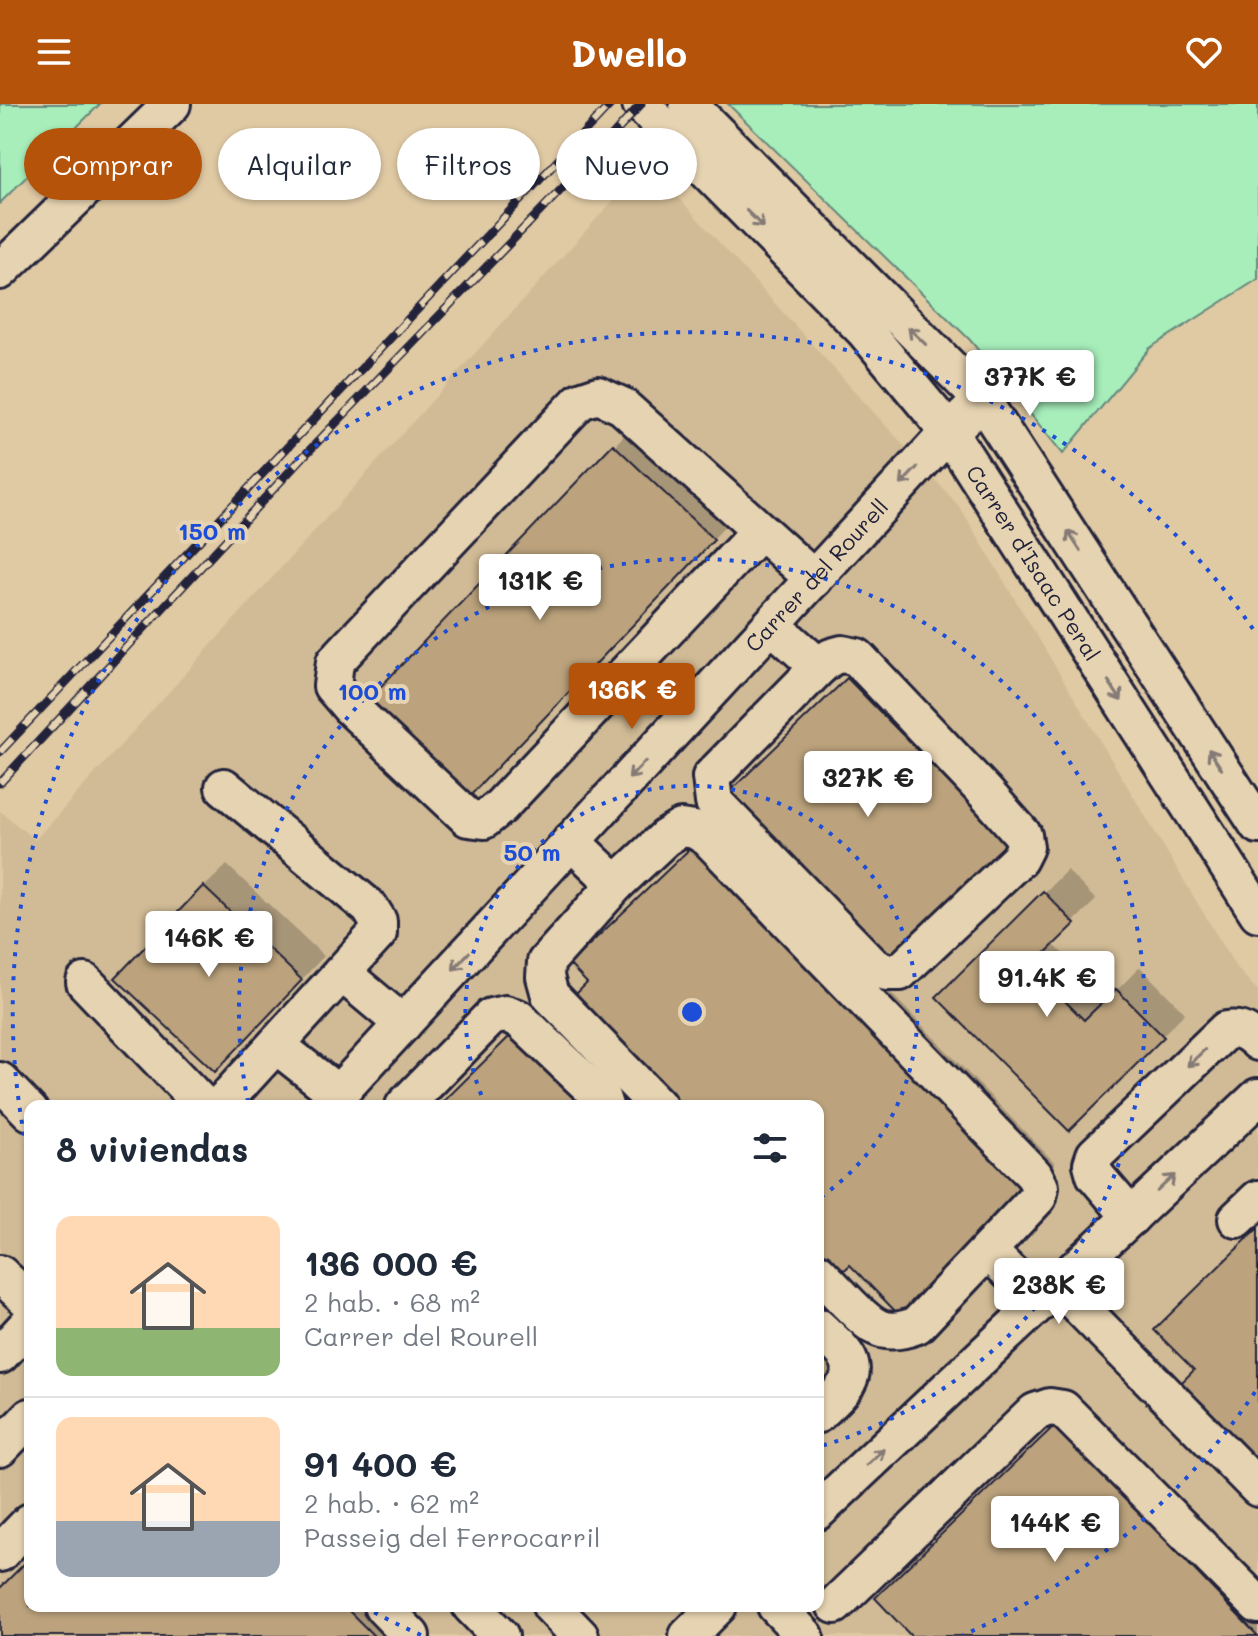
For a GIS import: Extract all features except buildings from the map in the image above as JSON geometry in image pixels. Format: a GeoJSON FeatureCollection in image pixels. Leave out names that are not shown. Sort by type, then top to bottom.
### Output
{"type":"FeatureCollection","features":[{"type":"Feature","properties":{"kind":"street"},"geometry":{"type":"LineString","coordinates":[[0,271],[172,104]]}},
{"type":"Feature","properties":{"kind":"street","name":"Carrer d'Isaac Peral"},"geometry":{"type":"LineString","coordinates":[[641,104],[864,330],[949,432],[1258,913]]}},
{"type":"Feature","properties":{"kind":"street","name":"Carrer d'Isaac Peral"},"geometry":{"type":"LineString","coordinates":[[688,104],[982,400],[1258,825]]}},
{"type":"Feature","properties":{"kind":"street"},"geometry":{"type":"LineString","coordinates":[[760,531],[500,807],[484,820],[468,818],[350,707],[332,686],[335,662],[580,401],[598,395],[622,406],[814,579]]}},
{"type":"Feature","properties":{"kind":"street","name":"Carrer del Rourell"},"geometry":{"type":"LineString","coordinates":[[332,1100],[949,432],[982,400]]}},
{"type":"Feature","properties":{"kind":"street"},"geometry":{"type":"LineString","coordinates":[[772,625],[819,667]]}},
{"type":"Feature","properties":{"kind":"street"},"geometry":{"type":"LineString","coordinates":[[670,735],[711,777],[714,802],[873,966],[886,972],[900,972],[1019,859],[1025,847],[1023,835],[985,792],[857,657],[842,654],[831,657],[711,777]]}},
{"type":"Feature","properties":{"kind":"street"},"geometry":{"type":"LineString","coordinates":[[224,787],[370,908],[378,921],[378,933],[225,1100]]}},
{"type":"Feature","properties":{"kind":"street"},"geometry":{"type":"LineString","coordinates":[[652,1100],[550,995],[545,977],[546,962],[616,884],[665,838],[681,828],[695,830],[708,838],[1034,1175],[1040,1187],[1038,1197],[917,1325],[901,1331],[870,1326],[824,1278]]}},
{"type":"Feature","properties":{"kind":"street"},"geometry":{"type":"LineString","coordinates":[[571,841],[616,884]]}},
{"type":"Feature","properties":{"kind":"street"},"geometry":{"type":"LineString","coordinates":[[342,973],[403,1024]]}},
{"type":"Feature","properties":{"kind":"street"},"geometry":{"type":"LineString","coordinates":[[85,982],[198,1100]]}},
{"type":"Feature","properties":{"kind":"street"},"geometry":{"type":"LineString","coordinates":[[410,1100],[491,1017],[505,1014],[518,1018],[602,1100]]}},
{"type":"Feature","properties":{"kind":"street"},"geometry":{"type":"LineString","coordinates":[[1131,1217],[1095,1175],[1092,1164],[1095,1155],[1226,1030],[1236,1028],[1247,1031],[1258,1042]]}},
{"type":"Feature","properties":{"kind":"street"},"geometry":{"type":"LineString","coordinates":[[276,1045],[332,1100]]}},
{"type":"Feature","properties":{"kind":"street"},"geometry":{"type":"LineString","coordinates":[[0,1081],[24,1106]]}},
{"type":"Feature","properties":{"kind":"street"},"geometry":{"type":"LineString","coordinates":[[824,1505],[1258,1097]]}},
{"type":"Feature","properties":{"kind":"street"},"geometry":{"type":"LineString","coordinates":[[988,1251],[1049,1294],[1258,1488]]}},
{"type":"Feature","properties":{"kind":"street"},"geometry":{"type":"LineString","coordinates":[[0,1274],[24,1296]]}},
{"type":"Feature","properties":{"kind":"street"},"geometry":{"type":"LineString","coordinates":[[0,1355],[24,1329]]}},
{"type":"Feature","properties":{"kind":"street"},"geometry":{"type":"LineString","coordinates":[[824,1333],[850,1361],[851,1373],[845,1386],[824,1408]]}},
{"type":"Feature","properties":{"kind":"street"},"geometry":{"type":"LineString","coordinates":[[835,1605],[1035,1412],[1050,1407],[1063,1409],[1258,1605]]}},
{"type":"Feature","properties":{"kind":"street"},"geometry":{"type":"LineString","coordinates":[[0,1448],[24,1423]]}},
{"type":"Feature","properties":{"kind":"street"},"geometry":{"type":"LineString","coordinates":[[0,1553],[24,1528]]}},
{"type":"Feature","properties":{"kind":"street"},"geometry":{"type":"LineString","coordinates":[[388,1612],[411,1636]]}},
{"type":"Feature","properties":{"kind":"street"},"geometry":{"type":"LineString","coordinates":[[477,1612],[500,1636]]}},
{"type":"Feature","properties":{"kind":"street"},"geometry":{"type":"LineString","coordinates":[[557,1612],[580,1636]]}},
{"type":"Feature","properties":{"kind":"street"},"geometry":{"type":"LineString","coordinates":[[688,1636],[712,1612]]}},
{"type":"Feature","properties":{"kind":"street"},"geometry":{"type":"LineString","coordinates":[[782,1612],[805,1636]]}},
{"type":"Feature","properties":{"kind":"shaded area"},"geometry":{"type":"Polygon","coordinates":[[[614,200],[681,200],[959,506],[1236,967],[1258,991],[1258,1636],[0,1636],[0,811],[35,840],[614,200]]]}},
{"type":"Feature","properties":{"kind":"green space"},"geometry":{"type":"Polygon","coordinates":[[[0,104],[100,104],[76,128],[24,128],[24,179],[0,203],[0,104]]]}},
{"type":"Feature","properties":{"kind":"green space"},"geometry":{"type":"Polygon","coordinates":[[[728,104],[1258,104],[1258,279],[1150,348],[1063,454],[970,340],[728,104]]]}},
{"type":"Feature","properties":{"kind":"railway"},"geometry":{"type":"LineString","coordinates":[[0,752],[611,104]]}},
{"type":"Feature","properties":{"kind":"railway"},"geometry":{"type":"LineString","coordinates":[[0,783],[304,456],[641,104]]}}]}
